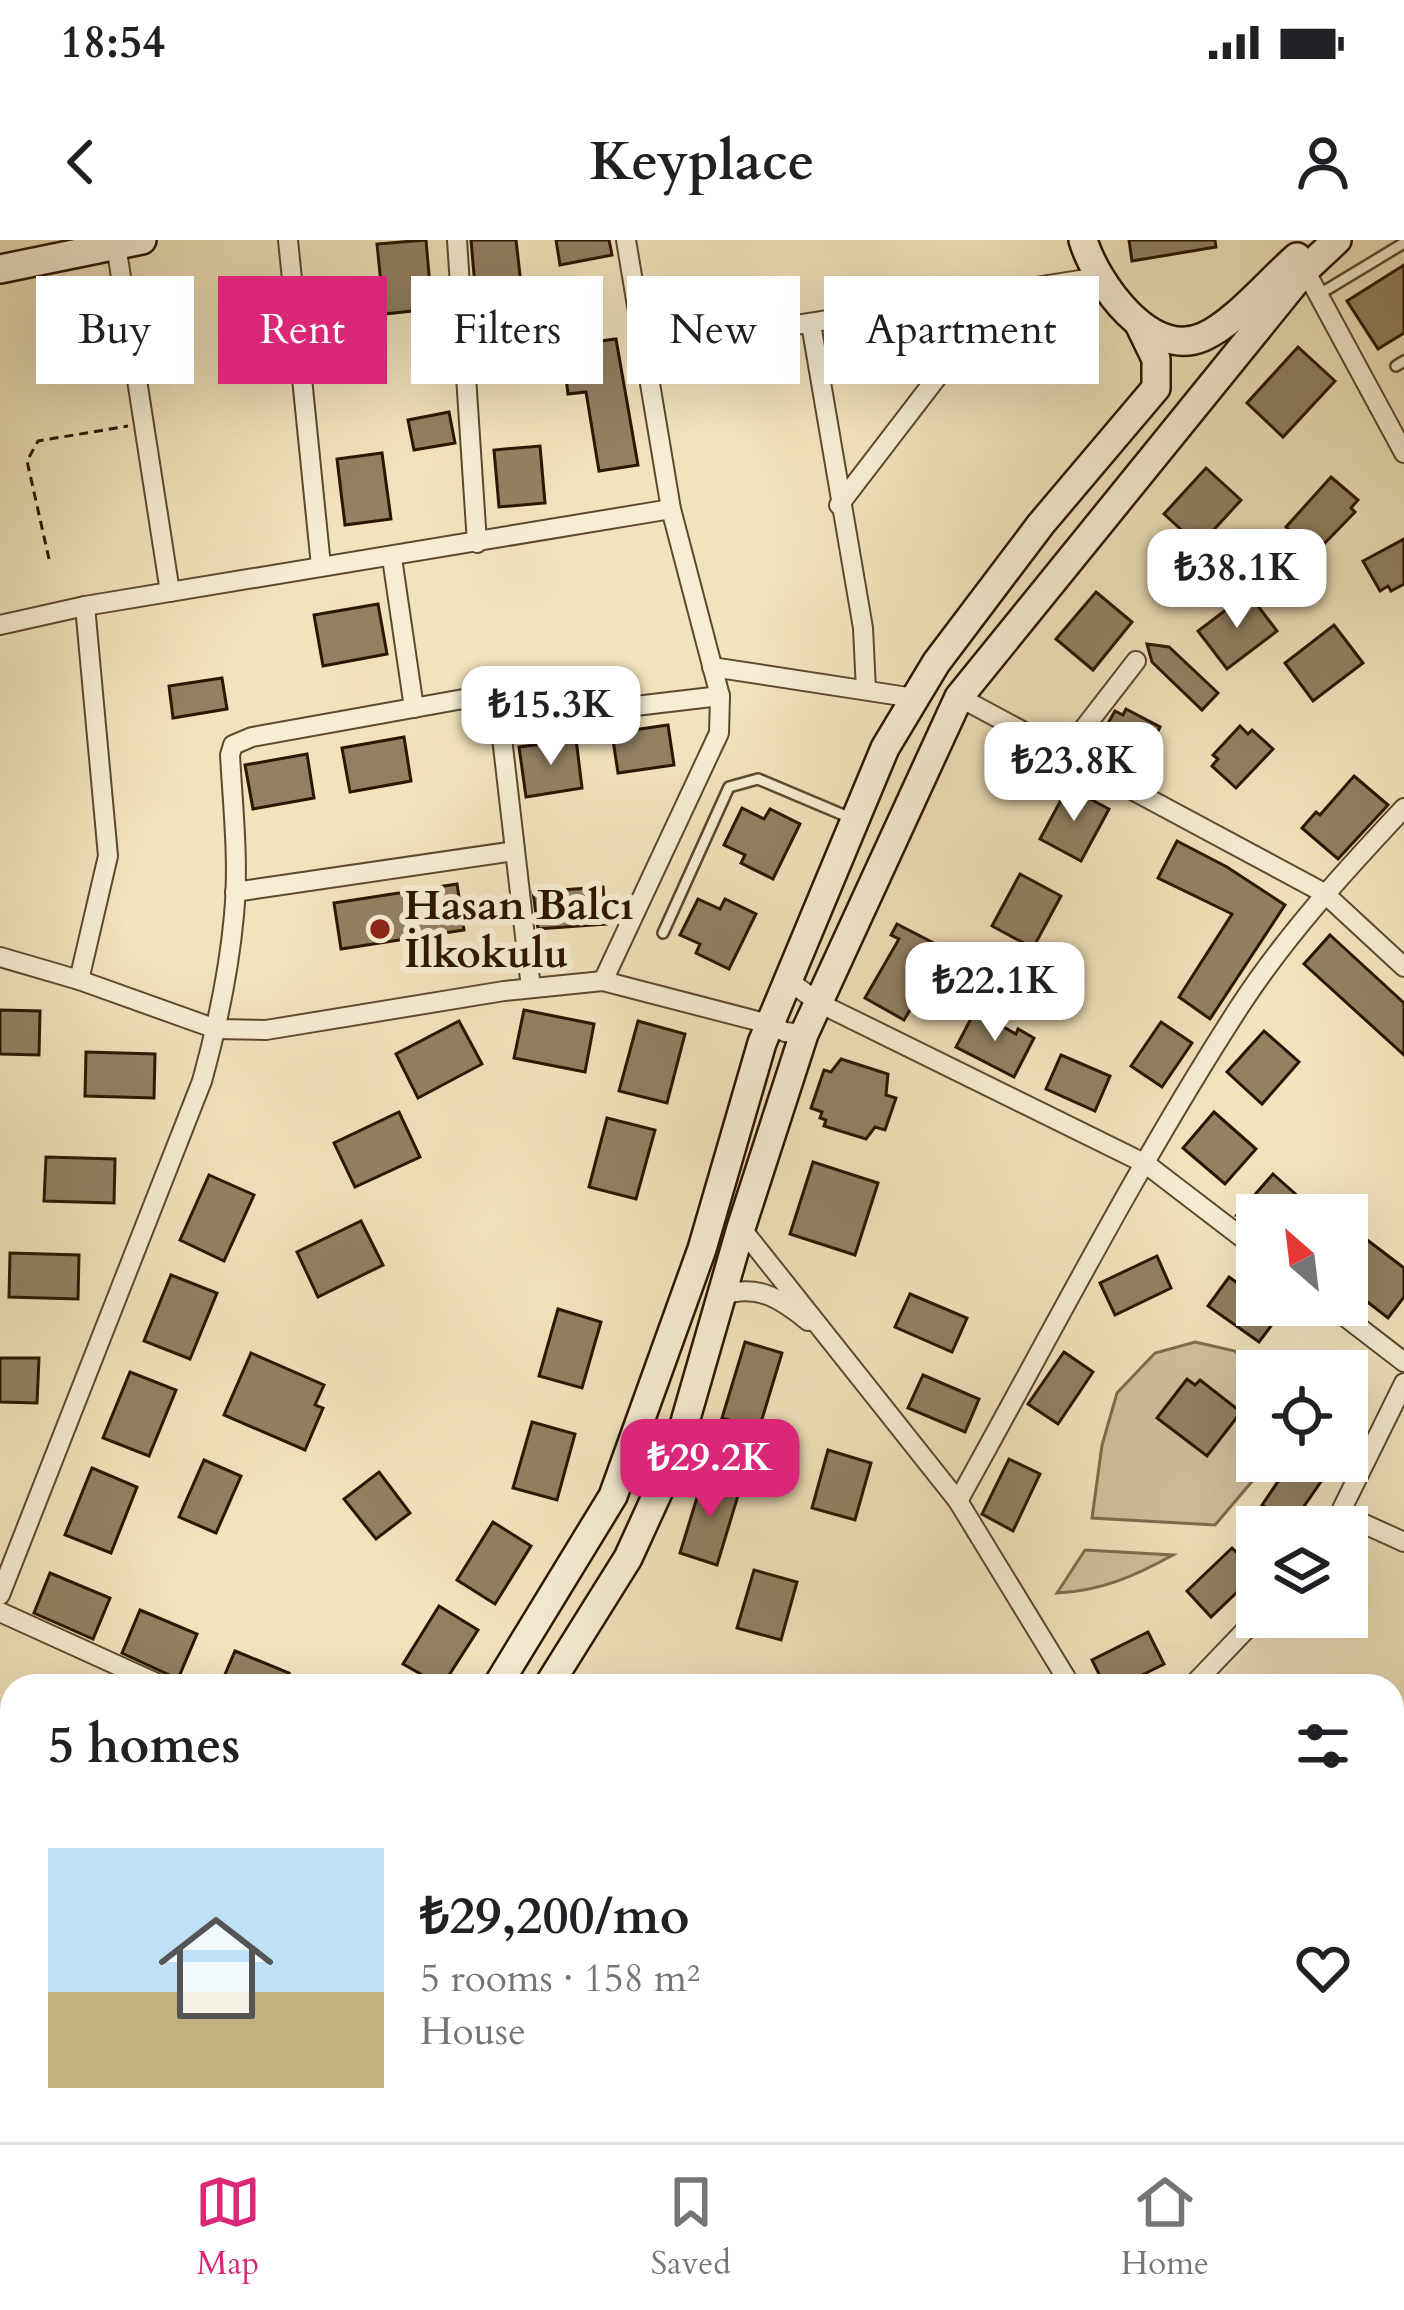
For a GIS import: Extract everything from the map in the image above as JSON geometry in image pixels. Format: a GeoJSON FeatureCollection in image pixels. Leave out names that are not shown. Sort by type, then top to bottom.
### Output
{"type":"FeatureCollection","features":[{"type":"Feature","properties":{"kind":"main road"},"geometry":{"type":"LineString","coordinates":[[1083,240],[1098,276]]}},
{"type":"Feature","properties":{"kind":"main road"},"geometry":{"type":"LineString","coordinates":[[1140,326],[1173,340],[1199,339],[1219,328],[1297,257],[1334,240]]}},
{"type":"Feature","properties":{"kind":"main road"},"geometry":{"type":"LineString","coordinates":[[556,1674],[628,1558],[676,1453],[740,1228],[804,1034],[958,697],[1312,282],[1334,240]]}},
{"type":"Feature","properties":{"kind":"main road"},"geometry":{"type":"LineString","coordinates":[[0,269],[129,242]]}},
{"type":"Feature","properties":{"kind":"main road"},"geometry":{"type":"LineString","coordinates":[[503,1674],[613,1496],[702,1249],[769,1024],[885,748],[936,663],[1041,524],[1156,388],[1156,359],[1140,326],[1099,278]]}},
{"type":"Feature","properties":{"kind":"street"},"geometry":{"type":"LineString","coordinates":[[288,240],[321,566]]}},
{"type":"Feature","properties":{"kind":"street"},"geometry":{"type":"LineString","coordinates":[[457,240],[477,543]]}},
{"type":"Feature","properties":{"kind":"street"},"geometry":{"type":"LineString","coordinates":[[626,240],[632,276]]}},
{"type":"Feature","properties":{"kind":"street"},"geometry":{"type":"LineString","coordinates":[[129,242],[143,423],[170,592]]}},
{"type":"Feature","properties":{"kind":"street"},"geometry":{"type":"LineString","coordinates":[[1312,282],[1404,453]]}},
{"type":"Feature","properties":{"kind":"street"},"geometry":{"type":"LineString","coordinates":[[800,326],[824,322]]}},
{"type":"Feature","properties":{"kind":"street"},"geometry":{"type":"LineString","coordinates":[[811,324],[862,628],[866,690]]}},
{"type":"Feature","properties":{"kind":"street"},"geometry":{"type":"LineString","coordinates":[[603,981],[718,733],[719,696],[671,509],[651,384]]}},
{"type":"Feature","properties":{"kind":"street"},"geometry":{"type":"LineString","coordinates":[[839,506],[932,384]]}},
{"type":"Feature","properties":{"kind":"street"},"geometry":{"type":"LineString","coordinates":[[0,625],[85,606],[671,509]]}},
{"type":"Feature","properties":{"kind":"street"},"geometry":{"type":"LineString","coordinates":[[392,558],[414,708]]}},
{"type":"Feature","properties":{"kind":"street"},"geometry":{"type":"LineString","coordinates":[[79,980],[108,856],[85,606]]}},
{"type":"Feature","properties":{"kind":"street"},"geometry":{"type":"LineString","coordinates":[[1064,754],[1136,661]]}},
{"type":"Feature","properties":{"kind":"street"},"geometry":{"type":"LineString","coordinates":[[712,668],[914,698]]}},
{"type":"Feature","properties":{"kind":"street"},"geometry":{"type":"LineString","coordinates":[[0,1595],[202,1081],[216,1029],[235,892],[233,745],[252,737],[480,696],[492,700],[500,722],[531,988]]}},
{"type":"Feature","properties":{"kind":"street"},"geometry":{"type":"LineString","coordinates":[[500,722],[719,696]]}},
{"type":"Feature","properties":{"kind":"street"},"geometry":{"type":"LineString","coordinates":[[958,697],[1324,893],[1404,967]]}},
{"type":"Feature","properties":{"kind":"street"},"geometry":{"type":"LineString","coordinates":[[958,1502],[1146,1164],[1242,1004],[1324,893],[1404,808]]}},
{"type":"Feature","properties":{"kind":"street"},"geometry":{"type":"LineString","coordinates":[[235,892],[515,851]]}},
{"type":"Feature","properties":{"kind":"street"},"geometry":{"type":"LineString","coordinates":[[0,957],[216,1029],[266,1030],[603,981],[804,1034]]}},
{"type":"Feature","properties":{"kind":"street"},"geometry":{"type":"LineString","coordinates":[[785,985],[796,986],[819,1003],[1146,1164],[1236,1233]]}},
{"type":"Feature","properties":{"kind":"street"},"geometry":{"type":"LineString","coordinates":[[740,1228],[958,1502],[1064,1674]]}},
{"type":"Feature","properties":{"kind":"street"},"geometry":{"type":"LineString","coordinates":[[721,1296],[742,1288],[765,1294],[798,1313],[837,1346]]}},
{"type":"Feature","properties":{"kind":"street"},"geometry":{"type":"LineString","coordinates":[[1357,1326],[1404,1362]]}},
{"type":"Feature","properties":{"kind":"street"},"geometry":{"type":"LineString","coordinates":[[1342,1506],[1404,1383]]}},
{"type":"Feature","properties":{"kind":"street"},"geometry":{"type":"LineString","coordinates":[[1368,1531],[1404,1542]]}},
{"type":"Feature","properties":{"kind":"street"},"geometry":{"type":"LineString","coordinates":[[0,1612],[137,1674]]}},
{"type":"Feature","properties":{"kind":"street"},"geometry":{"type":"LineString","coordinates":[[1203,1674],[1238,1638]]}},
{"type":"Feature","properties":{"kind":"lane"},"geometry":{"type":"LineString","coordinates":[[1312,282],[1404,243]]}},
{"type":"Feature","properties":{"kind":"lane"},"geometry":{"type":"LineString","coordinates":[[663,932],[730,787],[758,778],[853,819]]}},
{"type":"Feature","properties":{"kind":"path"},"geometry":{"type":"LineString","coordinates":[[49,559],[27,461],[38,441],[143,423]]}},
{"type":"Feature","properties":{"kind":"shaded area"},"geometry":{"type":"Polygon","coordinates":[[[1195,1342],[1236,1352],[1236,1482],[1252,1482],[1215,1525],[1092,1518],[1102,1445],[1117,1393],[1155,1353],[1195,1342]]]}},
{"type":"Feature","properties":{"kind":"shaded area"},"geometry":{"type":"Polygon","coordinates":[[[1085,1550],[1173,1555],[1117,1581],[1057,1593],[1085,1550]]]}},
{"type":"Feature","properties":{"kind":"building"},"geometry":{"type":"Polygon","coordinates":[[[426,240],[429,276],[411,276],[411,311],[387,314],[387,276],[380,276],[377,244],[426,240]]]}},
{"type":"Feature","properties":{"kind":"building"},"geometry":{"type":"Polygon","coordinates":[[[471,240],[516,240],[520,276],[474,276],[471,240]]]}},
{"type":"Feature","properties":{"kind":"building"},"geometry":{"type":"Polygon","coordinates":[[[556,240],[609,240],[612,255],[560,265],[556,240]]]}},
{"type":"Feature","properties":{"kind":"building"},"geometry":{"type":"Polygon","coordinates":[[[1129,240],[1215,240],[1216,247],[1132,261],[1129,240]]]}},
{"type":"Feature","properties":{"kind":"building"},"geometry":{"type":"Polygon","coordinates":[[[1404,265],[1404,333],[1378,349],[1347,301],[1404,265]]]}},
{"type":"Feature","properties":{"kind":"building"},"geometry":{"type":"Polygon","coordinates":[[[616,339],[638,465],[599,471],[586,392],[568,394],[567,384],[603,384],[603,341],[616,339]]]}},
{"type":"Feature","properties":{"kind":"building"},"geometry":{"type":"Polygon","coordinates":[[[1298,347],[1335,381],[1283,437],[1247,403],[1298,347]]]}},
{"type":"Feature","properties":{"kind":"building"},"geometry":{"type":"Polygon","coordinates":[[[449,412],[455,443],[414,450],[408,420],[449,412]]]}},
{"type":"Feature","properties":{"kind":"building"},"geometry":{"type":"Polygon","coordinates":[[[540,446],[545,503],[499,507],[494,450],[540,446]]]}},
{"type":"Feature","properties":{"kind":"building"},"geometry":{"type":"Polygon","coordinates":[[[382,453],[391,519],[345,525],[337,459],[382,453]]]}},
{"type":"Feature","properties":{"kind":"building"},"geometry":{"type":"Polygon","coordinates":[[[1206,468],[1241,500],[1199,546],[1164,514],[1206,468]]]}},
{"type":"Feature","properties":{"kind":"building"},"geometry":{"type":"Polygon","coordinates":[[[1331,477],[1358,500],[1351,508],[1355,512],[1322,546],[1317,542],[1311,550],[1286,527],[1331,477]]]}},
{"type":"Feature","properties":{"kind":"building"},"geometry":{"type":"Polygon","coordinates":[[[1404,539],[1404,584],[1380,591],[1363,561],[1404,539]]]}},
{"type":"Feature","properties":{"kind":"building"},"geometry":{"type":"Polygon","coordinates":[[[1096,592],[1132,622],[1093,670],[1056,639],[1096,592]]]}},
{"type":"Feature","properties":{"kind":"building"},"geometry":{"type":"Polygon","coordinates":[[[1248,593],[1277,631],[1227,669],[1198,631],[1248,593]]]}},
{"type":"Feature","properties":{"kind":"building"},"geometry":{"type":"Polygon","coordinates":[[[378,604],[387,654],[323,666],[314,615],[378,604]]]}},
{"type":"Feature","properties":{"kind":"building"},"geometry":{"type":"Polygon","coordinates":[[[1334,625],[1363,663],[1313,701],[1285,663],[1334,625]]]}},
{"type":"Feature","properties":{"kind":"building"},"geometry":{"type":"Polygon","coordinates":[[[1147,644],[1169,647],[1218,693],[1202,710],[1152,662],[1147,644]]]}},
{"type":"Feature","properties":{"kind":"building"},"geometry":{"type":"Polygon","coordinates":[[[222,678],[227,709],[173,718],[169,686],[222,678]]]}},
{"type":"Feature","properties":{"kind":"building"},"geometry":{"type":"Polygon","coordinates":[[[1126,709],[1160,727],[1155,737],[1160,740],[1146,765],[1099,739],[1115,711],[1123,715],[1126,709]]]}},
{"type":"Feature","properties":{"kind":"building"},"geometry":{"type":"Polygon","coordinates":[[[668,725],[674,765],[618,773],[612,733],[668,725]]]}},
{"type":"Feature","properties":{"kind":"building"},"geometry":{"type":"Polygon","coordinates":[[[1240,726],[1273,749],[1236,788],[1212,766],[1218,759],[1213,755],[1240,726]]]}},
{"type":"Feature","properties":{"kind":"building"},"geometry":{"type":"Polygon","coordinates":[[[404,737],[411,781],[350,792],[342,748],[404,737]]]}},
{"type":"Feature","properties":{"kind":"building"},"geometry":{"type":"Polygon","coordinates":[[[576,739],[582,788],[526,797],[519,747],[576,739]]]}},
{"type":"Feature","properties":{"kind":"building"},"geometry":{"type":"Polygon","coordinates":[[[307,754],[314,798],[253,809],[245,765],[307,754]]]}},
{"type":"Feature","properties":{"kind":"building"},"geometry":{"type":"Polygon","coordinates":[[[1354,776],[1388,805],[1338,859],[1302,828],[1354,776]]]}},
{"type":"Feature","properties":{"kind":"building"},"geometry":{"type":"Polygon","coordinates":[[[1068,787],[1109,809],[1081,861],[1040,839],[1068,787]]]}},
{"type":"Feature","properties":{"kind":"building"},"geometry":{"type":"Polygon","coordinates":[[[742,808],[764,819],[770,809],[800,824],[773,879],[741,863],[745,855],[724,845],[742,808]]]}},
{"type":"Feature","properties":{"kind":"building"},"geometry":{"type":"Polygon","coordinates":[[[1177,841],[1285,905],[1210,1019],[1179,997],[1232,914],[1158,878],[1177,841]]]}},
{"type":"Feature","properties":{"kind":"building"},"geometry":{"type":"Polygon","coordinates":[[[1020,874],[1061,896],[1033,948],[992,926],[1020,874]]]}},
{"type":"Feature","properties":{"kind":"building"},"geometry":{"type":"Polygon","coordinates":[[[457,884],[464,930],[341,949],[334,903],[457,884]]]}},
{"type":"Feature","properties":{"kind":"building"},"geometry":{"type":"Polygon","coordinates":[[[603,887],[606,924],[538,929],[533,892],[603,887]]]}},
{"type":"Feature","properties":{"kind":"building"},"geometry":{"type":"Polygon","coordinates":[[[698,899],[720,909],[725,899],[756,914],[729,969],[696,953],[700,944],[680,935],[698,899]]]}},
{"type":"Feature","properties":{"kind":"building"},"geometry":{"type":"Polygon","coordinates":[[[897,924],[949,951],[943,962],[935,958],[904,1020],[865,998],[899,939],[891,935],[897,924]]]}},
{"type":"Feature","properties":{"kind":"building"},"geometry":{"type":"Polygon","coordinates":[[[1330,935],[1404,1003],[1404,1055],[1304,964],[1330,935]]]}},
{"type":"Feature","properties":{"kind":"building"},"geometry":{"type":"Polygon","coordinates":[[[0,1010],[40,1011],[39,1055],[0,1054],[0,1010]]]}},
{"type":"Feature","properties":{"kind":"building"},"geometry":{"type":"Polygon","coordinates":[[[524,1010],[594,1024],[585,1072],[514,1058],[524,1010]]]}},
{"type":"Feature","properties":{"kind":"building"},"geometry":{"type":"Polygon","coordinates":[[[975,1011],[1016,1034],[1018,1029],[1034,1038],[1014,1077],[956,1047],[975,1011]]]}},
{"type":"Feature","properties":{"kind":"building"},"geometry":{"type":"Polygon","coordinates":[[[459,1021],[482,1064],[418,1098],[396,1054],[459,1021]]]}},
{"type":"Feature","properties":{"kind":"building"},"geometry":{"type":"Polygon","coordinates":[[[638,1021],[685,1034],[667,1103],[619,1091],[638,1021]]]}},
{"type":"Feature","properties":{"kind":"building"},"geometry":{"type":"Polygon","coordinates":[[[1161,1022],[1192,1043],[1162,1087],[1131,1066],[1161,1022]]]}},
{"type":"Feature","properties":{"kind":"building"},"geometry":{"type":"Polygon","coordinates":[[[1264,1031],[1299,1062],[1262,1104],[1227,1072],[1264,1031]]]}},
{"type":"Feature","properties":{"kind":"building"},"geometry":{"type":"Polygon","coordinates":[[[86,1052],[155,1054],[154,1098],[85,1096],[86,1052]]]}},
{"type":"Feature","properties":{"kind":"building"},"geometry":{"type":"Polygon","coordinates":[[[1061,1055],[1110,1076],[1095,1111],[1046,1089],[1061,1055]]]}},
{"type":"Feature","properties":{"kind":"building"},"geometry":{"type":"Polygon","coordinates":[[[841,1059],[888,1074],[886,1095],[896,1098],[885,1130],[875,1127],[866,1139],[824,1126],[822,1112],[811,1108],[824,1070],[831,1072],[841,1059]]]}},
{"type":"Feature","properties":{"kind":"building"},"geometry":{"type":"Polygon","coordinates":[[[399,1112],[420,1157],[355,1187],[334,1143],[399,1112]]]}},
{"type":"Feature","properties":{"kind":"building"},"geometry":{"type":"Polygon","coordinates":[[[1214,1112],[1256,1149],[1225,1184],[1183,1148],[1214,1112]]]}},
{"type":"Feature","properties":{"kind":"building"},"geometry":{"type":"Polygon","coordinates":[[[607,1118],[655,1130],[636,1199],[589,1187],[607,1118]]]}},
{"type":"Feature","properties":{"kind":"building"},"geometry":{"type":"Polygon","coordinates":[[[46,1157],[115,1159],[114,1203],[44,1201],[46,1157]]]}},
{"type":"Feature","properties":{"kind":"building"},"geometry":{"type":"Polygon","coordinates":[[[813,1162],[878,1183],[855,1255],[790,1234],[813,1162]]]}},
{"type":"Feature","properties":{"kind":"building"},"geometry":{"type":"Polygon","coordinates":[[[1273,1174],[1295,1194],[1255,1194],[1273,1174]]]}},
{"type":"Feature","properties":{"kind":"building"},"geometry":{"type":"Polygon","coordinates":[[[209,1175],[254,1195],[224,1261],[180,1240],[209,1175]]]}},
{"type":"Feature","properties":{"kind":"building"},"geometry":{"type":"Polygon","coordinates":[[[361,1221],[383,1265],[318,1297],[297,1252],[361,1221]]]}},
{"type":"Feature","properties":{"kind":"building"},"geometry":{"type":"Polygon","coordinates":[[[1368,1241],[1404,1268],[1404,1297],[1388,1318],[1368,1302],[1368,1241]]]}},
{"type":"Feature","properties":{"kind":"building"},"geometry":{"type":"Polygon","coordinates":[[[10,1253],[79,1255],[78,1299],[9,1297],[10,1253]]]}},
{"type":"Feature","properties":{"kind":"building"},"geometry":{"type":"Polygon","coordinates":[[[1157,1256],[1171,1288],[1115,1315],[1100,1283],[1157,1256]]]}},
{"type":"Feature","properties":{"kind":"building"},"geometry":{"type":"Polygon","coordinates":[[[171,1275],[217,1293],[190,1359],[144,1341],[171,1275]]]}},
{"type":"Feature","properties":{"kind":"building"},"geometry":{"type":"Polygon","coordinates":[[[1229,1277],[1236,1282],[1236,1326],[1208,1306],[1229,1277]]]}},
{"type":"Feature","properties":{"kind":"building"},"geometry":{"type":"Polygon","coordinates":[[[910,1294],[967,1318],[952,1352],[895,1327],[910,1294]]]}},
{"type":"Feature","properties":{"kind":"building"},"geometry":{"type":"Polygon","coordinates":[[[558,1309],[601,1322],[582,1388],[539,1376],[558,1309]]]}},
{"type":"Feature","properties":{"kind":"building"},"geometry":{"type":"Polygon","coordinates":[[[1236,1326],[1271,1326],[1259,1342],[1236,1326]]]}},
{"type":"Feature","properties":{"kind":"building"},"geometry":{"type":"Polygon","coordinates":[[[745,1342],[782,1353],[759,1429],[722,1418],[745,1342]]]}},
{"type":"Feature","properties":{"kind":"building"},"geometry":{"type":"Polygon","coordinates":[[[1064,1352],[1093,1372],[1058,1424],[1028,1404],[1064,1352]]]}},
{"type":"Feature","properties":{"kind":"building"},"geometry":{"type":"Polygon","coordinates":[[[251,1353],[324,1385],[315,1405],[323,1408],[305,1450],[224,1415],[251,1353]]]}},
{"type":"Feature","properties":{"kind":"building"},"geometry":{"type":"Polygon","coordinates":[[[0,1358],[39,1358],[37,1403],[0,1402],[0,1358]]]}},
{"type":"Feature","properties":{"kind":"building"},"geometry":{"type":"Polygon","coordinates":[[[130,1372],[176,1390],[149,1456],[103,1438],[130,1372]]]}},
{"type":"Feature","properties":{"kind":"building"},"geometry":{"type":"Polygon","coordinates":[[[923,1375],[979,1399],[965,1432],[908,1408],[923,1375]]]}},
{"type":"Feature","properties":{"kind":"building"},"geometry":{"type":"Polygon","coordinates":[[[1187,1379],[1195,1385],[1200,1380],[1236,1408],[1236,1418],[1207,1456],[1157,1418],[1187,1379]]]}},
{"type":"Feature","properties":{"kind":"building"},"geometry":{"type":"Polygon","coordinates":[[[532,1422],[575,1434],[557,1500],[513,1488],[532,1422]]]}},
{"type":"Feature","properties":{"kind":"building"},"geometry":{"type":"Polygon","coordinates":[[[828,1450],[871,1463],[855,1520],[812,1508],[828,1450]]]}},
{"type":"Feature","properties":{"kind":"building"},"geometry":{"type":"Polygon","coordinates":[[[1009,1459],[1040,1474],[1013,1531],[982,1514],[1009,1459]]]}},
{"type":"Feature","properties":{"kind":"building"},"geometry":{"type":"Polygon","coordinates":[[[204,1460],[241,1476],[216,1533],[179,1517],[204,1460]]]}},
{"type":"Feature","properties":{"kind":"building"},"geometry":{"type":"Polygon","coordinates":[[[92,1468],[137,1487],[111,1553],[65,1535],[92,1468]]]}},
{"type":"Feature","properties":{"kind":"building"},"geometry":{"type":"Polygon","coordinates":[[[379,1472],[410,1513],[376,1539],[344,1499],[379,1472]]]}},
{"type":"Feature","properties":{"kind":"building"},"geometry":{"type":"Polygon","coordinates":[[[703,1478],[740,1489],[717,1565],[680,1553],[703,1478]]]}},
{"type":"Feature","properties":{"kind":"building"},"geometry":{"type":"Polygon","coordinates":[[[1278,1482],[1321,1482],[1304,1506],[1262,1505],[1278,1482]]]}},
{"type":"Feature","properties":{"kind":"building"},"geometry":{"type":"Polygon","coordinates":[[[493,1522],[531,1546],[495,1604],[457,1580],[493,1522]]]}},
{"type":"Feature","properties":{"kind":"building"},"geometry":{"type":"Polygon","coordinates":[[[1232,1548],[1236,1552],[1236,1593],[1211,1617],[1187,1591],[1232,1548]]]}},
{"type":"Feature","properties":{"kind":"building"},"geometry":{"type":"Polygon","coordinates":[[[754,1570],[797,1582],[781,1640],[737,1628],[754,1570]]]}},
{"type":"Feature","properties":{"kind":"building"},"geometry":{"type":"Polygon","coordinates":[[[50,1573],[110,1598],[93,1639],[34,1613],[50,1573]]]}},
{"type":"Feature","properties":{"kind":"building"},"geometry":{"type":"Polygon","coordinates":[[[439,1606],[478,1630],[450,1674],[421,1674],[403,1664],[439,1606]]]}},
{"type":"Feature","properties":{"kind":"building"},"geometry":{"type":"Polygon","coordinates":[[[140,1610],[197,1634],[180,1674],[167,1674],[122,1653],[140,1610]]]}},
{"type":"Feature","properties":{"kind":"building"},"geometry":{"type":"Polygon","coordinates":[[[1148,1632],[1164,1664],[1144,1674],[1099,1674],[1092,1660],[1148,1632]]]}},
{"type":"Feature","properties":{"kind":"building"},"geometry":{"type":"Polygon","coordinates":[[[235,1651],[289,1673],[289,1674],[225,1674],[235,1651]]]}},
{"type":"Feature","properties":{"kind":"place","name":"Hasan Balcı İlkokulu"},"geometry":{"type":"Point","coordinates":[380,929]}}]}
